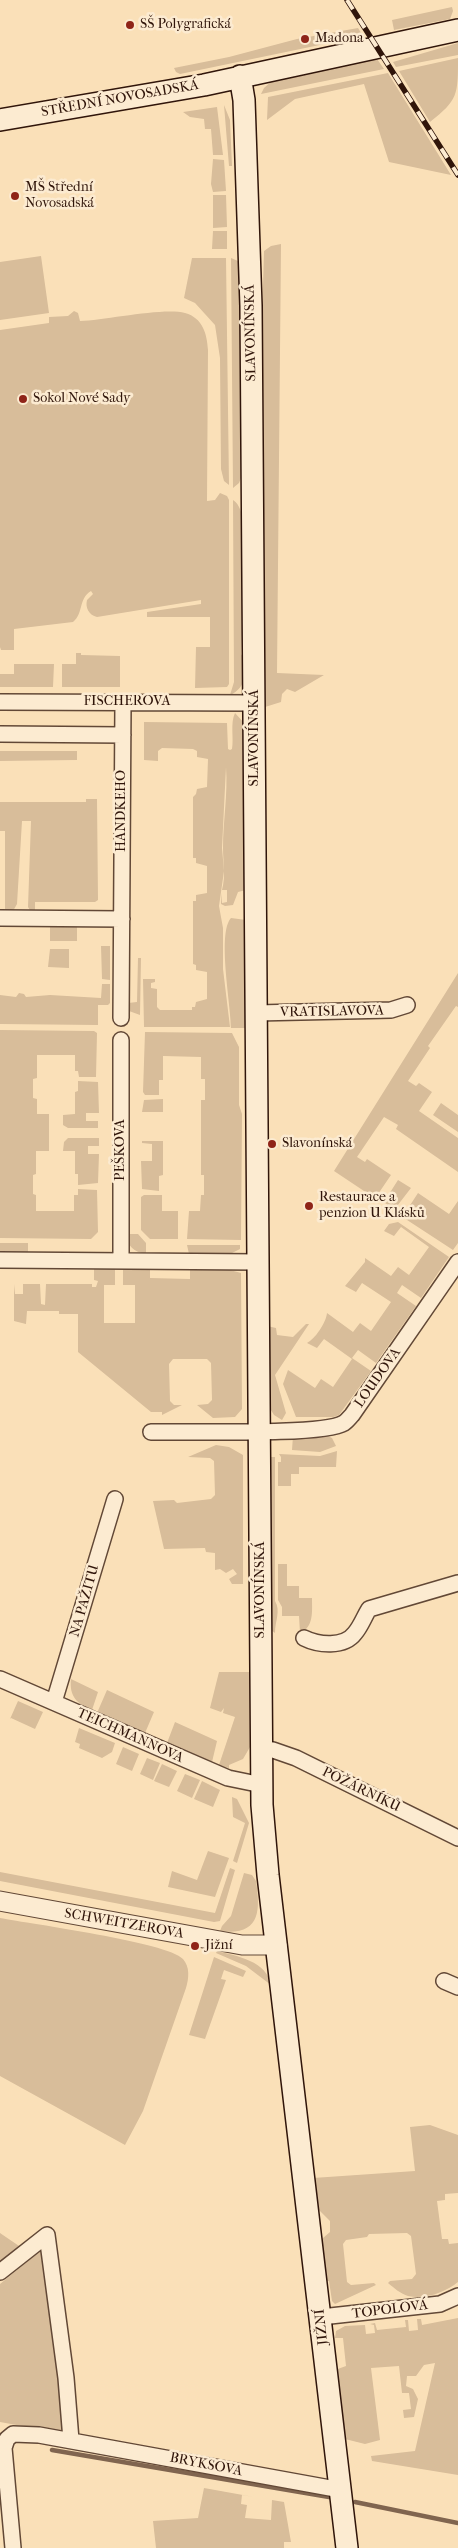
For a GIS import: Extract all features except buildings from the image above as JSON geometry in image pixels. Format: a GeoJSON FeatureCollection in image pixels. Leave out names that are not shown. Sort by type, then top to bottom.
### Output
{"type":"FeatureCollection","features":[{"type":"Feature","properties":{"kind":"main road","name":"STŘEDNÍ NOVOSADSKÁ"},"geometry":{"type":"LineString","coordinates":[[0,120],[204,85],[458,30]]}},
{"type":"Feature","properties":{"kind":"main road","name":"SLAVONÍNSKÁ"},"geometry":{"type":"LineString","coordinates":[[240,76],[244,100],[251,306],[262,1749]]}},
{"type":"Feature","properties":{"kind":"main road","name":"JIŽNÍ"},"geometry":{"type":"LineString","coordinates":[[262,1749],[265,1847],[347,2548]]}},
{"type":"Feature","properties":{"kind":"street","name":"FISCHEROVA"},"geometry":{"type":"LineString","coordinates":[[0,702],[254,703]]}},
{"type":"Feature","properties":{"kind":"street","name":"HANDKEHO"},"geometry":{"type":"LineString","coordinates":[[121,1018],[123,702]]}},
{"type":"Feature","properties":{"kind":"street"},"geometry":{"type":"LineString","coordinates":[[0,734],[122,735]]}},
{"type":"Feature","properties":{"kind":"street"},"geometry":{"type":"LineString","coordinates":[[0,918],[122,919]]}},
{"type":"Feature","properties":{"kind":"street","name":"VRATISLAVOVA"},"geometry":{"type":"LineString","coordinates":[[256,1013],[391,1010],[406,1004]]}},
{"type":"Feature","properties":{"kind":"street","name":"PEŠKOVA"},"geometry":{"type":"LineString","coordinates":[[120,1260],[121,1040]]}},
{"type":"Feature","properties":{"kind":"street"},"geometry":{"type":"LineString","coordinates":[[0,1260],[258,1262]]}},
{"type":"Feature","properties":{"kind":"street","name":"LOUDOVA"},"geometry":{"type":"LineString","coordinates":[[260,1430],[320,1428],[344,1423],[352,1415],[458,1262]]}},
{"type":"Feature","properties":{"kind":"street"},"geometry":{"type":"LineString","coordinates":[[151,1432],[260,1430]]}},
{"type":"Feature","properties":{"kind":"street","name":"NA PAŽITU"},"geometry":{"type":"LineString","coordinates":[[54,1702],[115,1499]]}},
{"type":"Feature","properties":{"kind":"street"},"geometry":{"type":"LineString","coordinates":[[304,1638],[324,1644],[344,1641],[354,1634],[369,1609],[458,1582]]}},
{"type":"Feature","properties":{"kind":"street","name":"TEICHMANNOVA"},"geometry":{"type":"LineString","coordinates":[[0,1679],[228,1778],[262,1785]]}},
{"type":"Feature","properties":{"kind":"street","name":"POŽÁRNÍKŮ"},"geometry":{"type":"LineString","coordinates":[[262,1749],[273,1750],[296,1758],[458,1838]]}},
{"type":"Feature","properties":{"kind":"street","name":"SCHWEITZEROVA"},"geometry":{"type":"LineString","coordinates":[[0,1901],[242,1945],[277,1945]]}},
{"type":"Feature","properties":{"kind":"street"},"geometry":{"type":"LineString","coordinates":[[0,2272],[47,2235],[66,2378],[71,2440]]}},
{"type":"Feature","properties":{"kind":"street","name":"TOPOLOVÁ"},"geometry":{"type":"LineString","coordinates":[[321,2317],[440,2304],[458,2296]]}},
{"type":"Feature","properties":{"kind":"street"},"geometry":{"type":"LineString","coordinates":[[8,2436],[5,2466],[13,2548]]}},
{"type":"Feature","properties":{"kind":"street","name":"BRYKSOVA"},"geometry":{"type":"LineString","coordinates":[[8,2436],[71,2440],[341,2490]]}},
{"type":"Feature","properties":{"kind":"shaded area"},"geometry":{"type":"Polygon","coordinates":[[[452,7],[453,11],[450,19],[394,30],[392,20],[452,7]]]}},
{"type":"Feature","properties":{"kind":"shaded area"},"geometry":{"type":"Polygon","coordinates":[[[358,28],[363,36],[180,74],[174,68],[229,57],[297,39],[358,28]]]}},
{"type":"Feature","properties":{"kind":"shaded area"},"geometry":{"type":"Polygon","coordinates":[[[458,43],[458,55],[396,67],[393,62],[458,43]]]}},
{"type":"Feature","properties":{"kind":"shaded area"},"geometry":{"type":"Polygon","coordinates":[[[458,58],[458,81],[454,96],[446,108],[430,122],[399,71],[458,58]]]}},
{"type":"Feature","properties":{"kind":"shaded area"},"geometry":{"type":"Polygon","coordinates":[[[377,59],[384,69],[261,94],[264,88],[273,80],[377,59]]]}},
{"type":"Feature","properties":{"kind":"shaded area"},"geometry":{"type":"Polygon","coordinates":[[[388,73],[451,175],[389,162],[364,84],[295,99],[267,120],[268,97],[388,73]]]}},
{"type":"Feature","properties":{"kind":"shaded area"},"geometry":{"type":"Polygon","coordinates":[[[224,105],[230,120],[232,166],[229,166],[224,105]]]}},
{"type":"Feature","properties":{"kind":"shaded area"},"geometry":{"type":"Polygon","coordinates":[[[217,107],[223,155],[213,155],[211,129],[205,129],[204,119],[190,117],[183,112],[217,107]]]}},
{"type":"Feature","properties":{"kind":"shaded area"},"geometry":{"type":"Polygon","coordinates":[[[213,159],[224,160],[226,191],[213,192],[211,184],[213,159]]]}},
{"type":"Feature","properties":{"kind":"shaded area"},"geometry":{"type":"Polygon","coordinates":[[[213,195],[226,195],[227,227],[213,228],[213,195]]]}},
{"type":"Feature","properties":{"kind":"shaded area"},"geometry":{"type":"Polygon","coordinates":[[[213,231],[227,231],[227,249],[212,249],[213,231]]]}},
{"type":"Feature","properties":{"kind":"shaded area"},"geometry":{"type":"Polygon","coordinates":[[[281,244],[277,673],[324,675],[295,692],[287,689],[282,694],[281,702],[265,707],[262,322],[264,251],[271,246],[281,244]]]}},
{"type":"Feature","properties":{"kind":"shaded area"},"geometry":{"type":"Polygon","coordinates":[[[41,256],[49,313],[0,320],[0,262],[41,256]]]}},
{"type":"Feature","properties":{"kind":"shaded area"},"geometry":{"type":"Polygon","coordinates":[[[192,258],[226,258],[229,485],[224,481],[221,469],[220,358],[215,325],[195,303],[184,298],[192,258]]]}},
{"type":"Feature","properties":{"kind":"shaded area"},"geometry":{"type":"Polygon","coordinates":[[[231,258],[238,261],[241,266],[243,473],[239,483],[233,488],[231,258]]]}},
{"type":"Feature","properties":{"kind":"shaded area"},"geometry":{"type":"Polygon","coordinates":[[[74,311],[78,313],[80,321],[149,313],[185,313],[191,315],[203,327],[207,338],[208,350],[207,501],[215,500],[220,493],[227,496],[229,500],[229,684],[227,687],[195,688],[196,647],[210,647],[210,617],[147,617],[147,612],[201,604],[201,600],[97,617],[92,615],[87,608],[87,600],[93,594],[91,591],[84,598],[79,614],[73,622],[14,629],[14,650],[1,650],[0,330],[49,323],[49,317],[68,316],[74,311]]]}},
{"type":"Feature","properties":{"kind":"shaded area"},"geometry":{"type":"Polygon","coordinates":[[[233,500],[241,510],[245,537],[245,560],[242,580],[244,591],[241,654],[246,671],[240,688],[230,695],[234,682],[233,500]]]}},
{"type":"Feature","properties":{"kind":"shaded area"},"geometry":{"type":"Polygon","coordinates":[[[76,653],[81,653],[81,655],[120,656],[120,687],[62,687],[62,664],[76,664],[76,653]]]}},
{"type":"Feature","properties":{"kind":"shaded area"},"geometry":{"type":"Polygon","coordinates":[[[14,664],[54,664],[53,687],[0,687],[0,674],[14,674],[14,664]]]}},
{"type":"Feature","properties":{"kind":"shaded area"},"geometry":{"type":"Polygon","coordinates":[[[235,713],[245,724],[246,890],[238,892],[233,905],[225,906],[221,904],[221,893],[222,903],[227,902],[227,890],[222,890],[224,871],[219,906],[223,928],[223,969],[230,1027],[144,1027],[143,979],[155,979],[155,982],[151,983],[151,988],[157,989],[157,1007],[160,1010],[192,1010],[196,1002],[207,999],[207,972],[196,970],[196,965],[193,964],[193,901],[196,901],[196,895],[207,893],[207,866],[196,863],[196,858],[193,858],[193,797],[197,789],[207,787],[208,759],[197,757],[197,751],[193,749],[162,748],[158,751],[158,761],[144,760],[144,722],[227,723],[228,749],[230,750],[232,749],[235,713]],[[226,767],[222,848],[224,871],[226,767]]]}},
{"type":"Feature","properties":{"kind":"shaded area"},"geometry":{"type":"Polygon","coordinates":[[[0,751],[77,751],[77,760],[0,761],[0,751]]]}},
{"type":"Feature","properties":{"kind":"shaded area"},"geometry":{"type":"Polygon","coordinates":[[[86,799],[97,799],[98,900],[95,902],[35,902],[35,912],[31,912],[28,907],[31,821],[22,821],[17,904],[13,911],[5,911],[5,831],[0,831],[0,802],[86,802],[86,799]]]}},
{"type":"Feature","properties":{"kind":"shaded area"},"geometry":{"type":"Polygon","coordinates":[[[231,918],[246,920],[249,1028],[231,1028],[225,938],[227,926],[231,918]]]}},
{"type":"Feature","properties":{"kind":"shaded area"},"geometry":{"type":"Polygon","coordinates":[[[50,927],[77,927],[77,941],[50,941],[50,927]]]}},
{"type":"Feature","properties":{"kind":"shaded area"},"geometry":{"type":"Polygon","coordinates":[[[101,946],[110,946],[110,980],[102,979],[101,946]]]}},
{"type":"Feature","properties":{"kind":"shaded area"},"geometry":{"type":"Polygon","coordinates":[[[50,949],[69,949],[69,968],[48,967],[50,949]]]}},
{"type":"Feature","properties":{"kind":"shaded area"},"geometry":{"type":"Polygon","coordinates":[[[138,958],[141,958],[140,1015],[129,1011],[128,1003],[137,1002],[138,958]]]}},
{"type":"Feature","properties":{"kind":"shaded area"},"geometry":{"type":"Polygon","coordinates":[[[458,973],[458,1007],[456,1006],[428,1046],[430,1048],[408,1081],[416,1086],[419,1083],[432,1092],[419,1111],[458,1138],[458,1172],[396,1129],[398,1125],[384,1117],[357,1157],[365,1162],[367,1159],[391,1175],[376,1197],[373,1197],[334,1171],[458,973]]]}},
{"type":"Feature","properties":{"kind":"shaded area"},"geometry":{"type":"Polygon","coordinates":[[[102,984],[110,984],[110,1003],[108,1005],[98,1005],[98,1025],[0,1024],[0,995],[16,997],[19,993],[24,994],[26,997],[50,995],[101,998],[102,984]]]}},
{"type":"Feature","properties":{"kind":"shaded area"},"geometry":{"type":"Polygon","coordinates":[[[0,1030],[94,1031],[97,1033],[96,1077],[79,1077],[78,1071],[75,1071],[75,1055],[37,1055],[37,1078],[33,1079],[33,1098],[37,1099],[37,1114],[49,1114],[49,1151],[36,1151],[36,1174],[33,1175],[33,1194],[36,1195],[36,1211],[74,1211],[74,1195],[78,1195],[78,1189],[97,1190],[98,1232],[91,1239],[0,1238],[0,1030]]]}},
{"type":"Feature","properties":{"kind":"shaded area"},"geometry":{"type":"Polygon","coordinates":[[[145,1032],[232,1033],[239,1047],[239,1105],[242,1114],[241,1240],[187,1239],[189,1211],[200,1211],[201,1195],[204,1195],[204,1175],[201,1175],[201,1100],[205,1100],[205,1079],[201,1079],[201,1057],[163,1056],[163,1080],[159,1080],[159,1095],[145,1095],[143,1092],[145,1032]]]}},
{"type":"Feature","properties":{"kind":"shaded area"},"geometry":{"type":"Polygon","coordinates":[[[78,1081],[98,1082],[99,1113],[86,1113],[86,1121],[98,1121],[98,1128],[68,1128],[63,1125],[63,1115],[75,1114],[75,1092],[78,1091],[78,1081]]]}},
{"type":"Feature","properties":{"kind":"shaded area"},"geometry":{"type":"Polygon","coordinates":[[[163,1099],[163,1112],[142,1112],[144,1100],[163,1099]]]}},
{"type":"Feature","properties":{"kind":"shaded area"},"geometry":{"type":"Polygon","coordinates":[[[441,1103],[458,1115],[458,1132],[433,1115],[441,1103]]]}},
{"type":"Feature","properties":{"kind":"shaded area"},"geometry":{"type":"Polygon","coordinates":[[[68,1138],[99,1138],[99,1146],[88,1146],[88,1154],[99,1154],[98,1183],[78,1185],[78,1174],[75,1174],[75,1151],[63,1151],[64,1142],[68,1138]]]}},
{"type":"Feature","properties":{"kind":"shaded area"},"geometry":{"type":"Polygon","coordinates":[[[142,1141],[163,1141],[163,1175],[159,1176],[159,1191],[142,1189],[141,1161],[152,1161],[152,1144],[142,1143],[142,1141]]]}},
{"type":"Feature","properties":{"kind":"shaded area"},"geometry":{"type":"Polygon","coordinates":[[[398,1180],[411,1188],[394,1210],[384,1202],[398,1180]]]}},
{"type":"Feature","properties":{"kind":"shaded area"},"geometry":{"type":"Polygon","coordinates":[[[418,1193],[449,1214],[458,1201],[458,1243],[453,1250],[404,1218],[403,1216],[418,1193]]]}},
{"type":"Feature","properties":{"kind":"shaded area"},"geometry":{"type":"Polygon","coordinates":[[[144,1195],[162,1195],[162,1211],[178,1211],[178,1239],[150,1239],[141,1230],[141,1197],[144,1195]]]}},
{"type":"Feature","properties":{"kind":"shaded area"},"geometry":{"type":"Polygon","coordinates":[[[398,1222],[449,1257],[421,1298],[402,1285],[397,1293],[416,1306],[376,1363],[358,1350],[352,1358],[371,1371],[339,1415],[333,1417],[296,1417],[283,1384],[288,1370],[315,1388],[321,1379],[333,1387],[352,1359],[324,1339],[317,1348],[307,1343],[320,1330],[327,1313],[353,1332],[360,1323],[371,1331],[391,1302],[362,1283],[356,1292],[345,1286],[365,1262],[365,1258],[391,1276],[398,1267],[409,1275],[429,1247],[401,1227],[394,1236],[384,1231],[389,1224],[398,1222]]]}},
{"type":"Feature","properties":{"kind":"shaded area"},"geometry":{"type":"Polygon","coordinates":[[[126,1234],[138,1234],[146,1243],[146,1254],[132,1248],[126,1234]]]}},
{"type":"Feature","properties":{"kind":"shaded area"},"geometry":{"type":"Polygon","coordinates":[[[0,1243],[28,1243],[28,1252],[0,1253],[0,1243]]]}},
{"type":"Feature","properties":{"kind":"shaded area"},"geometry":{"type":"Polygon","coordinates":[[[187,1245],[240,1245],[240,1249],[230,1254],[189,1254],[187,1245]]]}},
{"type":"Feature","properties":{"kind":"shaded area"},"geometry":{"type":"Polygon","coordinates":[[[94,1269],[115,1269],[115,1285],[104,1285],[104,1323],[135,1323],[135,1285],[123,1285],[123,1269],[150,1269],[150,1278],[190,1279],[190,1269],[230,1270],[241,1273],[242,1409],[235,1417],[213,1418],[197,1405],[208,1404],[212,1400],[211,1363],[207,1359],[173,1359],[169,1364],[170,1401],[174,1405],[182,1405],[162,1415],[162,1412],[151,1412],[78,1352],[78,1314],[59,1314],[59,1311],[27,1311],[26,1324],[14,1321],[14,1284],[15,1294],[23,1294],[23,1284],[40,1284],[41,1304],[45,1305],[46,1284],[92,1284],[92,1287],[96,1287],[98,1281],[94,1280],[94,1269]]]}},
{"type":"Feature","properties":{"kind":"shaded area"},"geometry":{"type":"Polygon","coordinates":[[[306,1324],[309,1324],[275,1375],[286,1413],[282,1420],[274,1415],[269,1407],[267,1326],[276,1328],[277,1335],[293,1337],[306,1324]]]}},
{"type":"Feature","properties":{"kind":"shaded area"},"geometry":{"type":"Polygon","coordinates":[[[293,1436],[328,1436],[332,1438],[336,1446],[320,1452],[292,1450],[293,1436]]]}},
{"type":"Feature","properties":{"kind":"shaded area"},"geometry":{"type":"Polygon","coordinates":[[[216,1445],[229,1447],[243,1455],[243,1584],[232,1584],[229,1579],[237,1574],[233,1569],[226,1573],[220,1569],[215,1570],[215,1553],[206,1552],[205,1548],[164,1549],[153,1501],[174,1500],[177,1503],[211,1499],[215,1495],[214,1461],[210,1458],[188,1457],[216,1445]]]}},
{"type":"Feature","properties":{"kind":"shaded area"},"geometry":{"type":"Polygon","coordinates":[[[337,1451],[336,1467],[299,1467],[299,1474],[291,1474],[291,1486],[278,1486],[278,1462],[281,1462],[279,1454],[320,1456],[337,1451]]]}},
{"type":"Feature","properties":{"kind":"shaded area"},"geometry":{"type":"Polygon","coordinates":[[[270,1457],[275,1457],[275,1601],[278,1612],[275,1633],[271,1630],[270,1457]]]}},
{"type":"Feature","properties":{"kind":"shaded area"},"geometry":{"type":"Polygon","coordinates":[[[278,1564],[287,1564],[287,1586],[299,1586],[299,1598],[312,1598],[310,1623],[300,1633],[299,1616],[282,1616],[282,1607],[278,1600],[278,1564]]]}},
{"type":"Feature","properties":{"kind":"shaded area"},"geometry":{"type":"Polygon","coordinates":[[[219,1672],[250,1672],[250,1747],[243,1759],[229,1765],[229,1768],[219,1765],[235,1717],[223,1713],[224,1708],[221,1712],[210,1708],[219,1672]]]}},
{"type":"Feature","properties":{"kind":"shaded area"},"geometry":{"type":"Polygon","coordinates":[[[71,1679],[98,1692],[92,1710],[75,1699],[71,1690],[71,1679]]]}},
{"type":"Feature","properties":{"kind":"shaded area"},"geometry":{"type":"Polygon","coordinates":[[[107,1690],[154,1712],[145,1733],[97,1713],[107,1690]]]}},
{"type":"Feature","properties":{"kind":"shaded area"},"geometry":{"type":"Polygon","coordinates":[[[18,1701],[43,1712],[35,1729],[10,1719],[18,1701]]]}},
{"type":"Feature","properties":{"kind":"shaded area"},"geometry":{"type":"Polygon","coordinates":[[[175,1722],[217,1741],[212,1762],[167,1743],[175,1722]]]}},
{"type":"Feature","properties":{"kind":"shaded area"},"geometry":{"type":"Polygon","coordinates":[[[79,1728],[115,1743],[112,1752],[102,1758],[79,1748],[80,1744],[75,1742],[79,1728]]]}},
{"type":"Feature","properties":{"kind":"shaded area"},"geometry":{"type":"Polygon","coordinates":[[[123,1747],[139,1754],[132,1771],[116,1764],[123,1747]]]}},
{"type":"Feature","properties":{"kind":"shaded area"},"geometry":{"type":"Polygon","coordinates":[[[147,1758],[160,1763],[153,1780],[140,1774],[147,1758]]]}},
{"type":"Feature","properties":{"kind":"shaded area"},"geometry":{"type":"Polygon","coordinates":[[[162,1764],[177,1771],[169,1787],[154,1781],[162,1764]]]}},
{"type":"Feature","properties":{"kind":"shaded area"},"geometry":{"type":"Polygon","coordinates":[[[185,1774],[200,1780],[192,1798],[177,1791],[185,1774]]]}},
{"type":"Feature","properties":{"kind":"shaded area"},"geometry":{"type":"Polygon","coordinates":[[[202,1781],[220,1790],[213,1807],[194,1799],[202,1781]]]}},
{"type":"Feature","properties":{"kind":"shaded area"},"geometry":{"type":"Polygon","coordinates":[[[232,1797],[237,1799],[249,1823],[237,1863],[233,1861],[245,1823],[233,1817],[232,1797]]]}},
{"type":"Feature","properties":{"kind":"shaded area"},"geometry":{"type":"Polygon","coordinates":[[[208,1851],[229,1858],[215,1897],[168,1887],[172,1871],[197,1880],[208,1851]]]}},
{"type":"Feature","properties":{"kind":"shaded area"},"geometry":{"type":"Polygon","coordinates":[[[230,1868],[235,1870],[220,1921],[214,1922],[0,1881],[0,1872],[215,1913],[230,1868]]]}},
{"type":"Feature","properties":{"kind":"shaded area"},"geometry":{"type":"Polygon","coordinates":[[[244,1873],[252,1875],[256,1881],[258,1903],[254,1920],[250,1926],[243,1930],[233,1932],[220,1931],[231,1916],[244,1873]]]}},
{"type":"Feature","properties":{"kind":"shaded area"},"geometry":{"type":"Polygon","coordinates":[[[0,1918],[97,1934],[152,1946],[172,1953],[185,1962],[188,1973],[186,1988],[143,2111],[125,2145],[0,2076],[0,1918]]]}},
{"type":"Feature","properties":{"kind":"shaded area"},"geometry":{"type":"Polygon","coordinates":[[[217,1951],[242,1958],[257,1965],[264,1970],[271,1985],[246,1966],[216,1953],[217,1951]]]}},
{"type":"Feature","properties":{"kind":"shaded area"},"geometry":{"type":"Polygon","coordinates":[[[214,1957],[246,1971],[243,1977],[224,1970],[221,1979],[226,1980],[205,2039],[189,2035],[214,1957]]]}},
{"type":"Feature","properties":{"kind":"shaded area"},"geometry":{"type":"Polygon","coordinates":[[[430,2125],[458,2135],[458,2193],[445,2194],[445,2200],[437,2201],[442,2239],[448,2239],[449,2244],[458,2243],[458,2282],[448,2289],[428,2296],[415,2297],[403,2294],[388,2283],[390,2281],[412,2279],[416,2274],[411,2236],[407,2233],[369,2234],[367,2237],[346,2240],[343,2244],[347,2282],[351,2285],[374,2283],[376,2285],[335,2304],[332,2301],[329,2281],[324,2281],[321,2242],[330,2232],[330,2221],[317,2208],[313,2178],[415,2171],[410,2127],[430,2125]]]}},
{"type":"Feature","properties":{"kind":"shaded area"},"geometry":{"type":"Polygon","coordinates":[[[0,2233],[22,2248],[0,2266],[0,2233]]]}},
{"type":"Feature","properties":{"kind":"shaded area"},"geometry":{"type":"Polygon","coordinates":[[[45,2247],[66,2434],[0,2422],[0,2284],[45,2247]]]}},
{"type":"Feature","properties":{"kind":"shaded area"},"geometry":{"type":"Polygon","coordinates":[[[458,2318],[458,2475],[372,2461],[371,2456],[415,2451],[435,2363],[424,2365],[416,2376],[407,2376],[406,2386],[413,2389],[418,2399],[414,2417],[404,2418],[403,2410],[411,2409],[409,2393],[402,2393],[399,2366],[371,2368],[380,2440],[365,2444],[345,2439],[335,2370],[346,2366],[343,2338],[335,2338],[336,2331],[345,2326],[365,2325],[366,2334],[375,2333],[374,2325],[370,2324],[375,2323],[377,2330],[406,2327],[405,2320],[408,2320],[409,2331],[418,2330],[417,2319],[421,2319],[422,2325],[458,2318]]]}},
{"type":"Feature","properties":{"kind":"shaded area"},"geometry":{"type":"Polygon","coordinates":[[[204,2488],[254,2497],[242,2495],[241,2504],[247,2505],[245,2518],[271,2520],[272,2500],[284,2502],[291,2542],[284,2542],[284,2548],[156,2548],[153,2521],[198,2518],[204,2488]]]}},
{"type":"Feature","properties":{"kind":"waterway"},"geometry":{"type":"LineString","coordinates":[[52,2450],[329,2497]]}},
{"type":"Feature","properties":{"kind":"waterway"},"geometry":{"type":"LineString","coordinates":[[355,2502],[458,2523]]}},
{"type":"Feature","properties":{"kind":"railway"},"geometry":{"type":"LineString","coordinates":[[347,0],[458,175]]}},
{"type":"Feature","properties":{"kind":"place","name":"SŠ Polygrafická"},"geometry":{"type":"Point","coordinates":[130,25]}},
{"type":"Feature","properties":{"kind":"place","name":"Madona"},"geometry":{"type":"Point","coordinates":[305,39]}},
{"type":"Feature","properties":{"kind":"place","name":"MŠ Střední Novosadská"},"geometry":{"type":"Point","coordinates":[15,196]}},
{"type":"Feature","properties":{"kind":"place","name":"Sokol Nové Sady"},"geometry":{"type":"Point","coordinates":[23,399]}},
{"type":"Feature","properties":{"kind":"place","name":"Slavonínská"},"geometry":{"type":"Point","coordinates":[272,1144]}},
{"type":"Feature","properties":{"kind":"place","name":"Restaurace a penzion U Klásků"},"geometry":{"type":"Point","coordinates":[309,1206]}},
{"type":"Feature","properties":{"kind":"place","name":"Jižní"},"geometry":{"type":"Point","coordinates":[195,1946]}}]}
